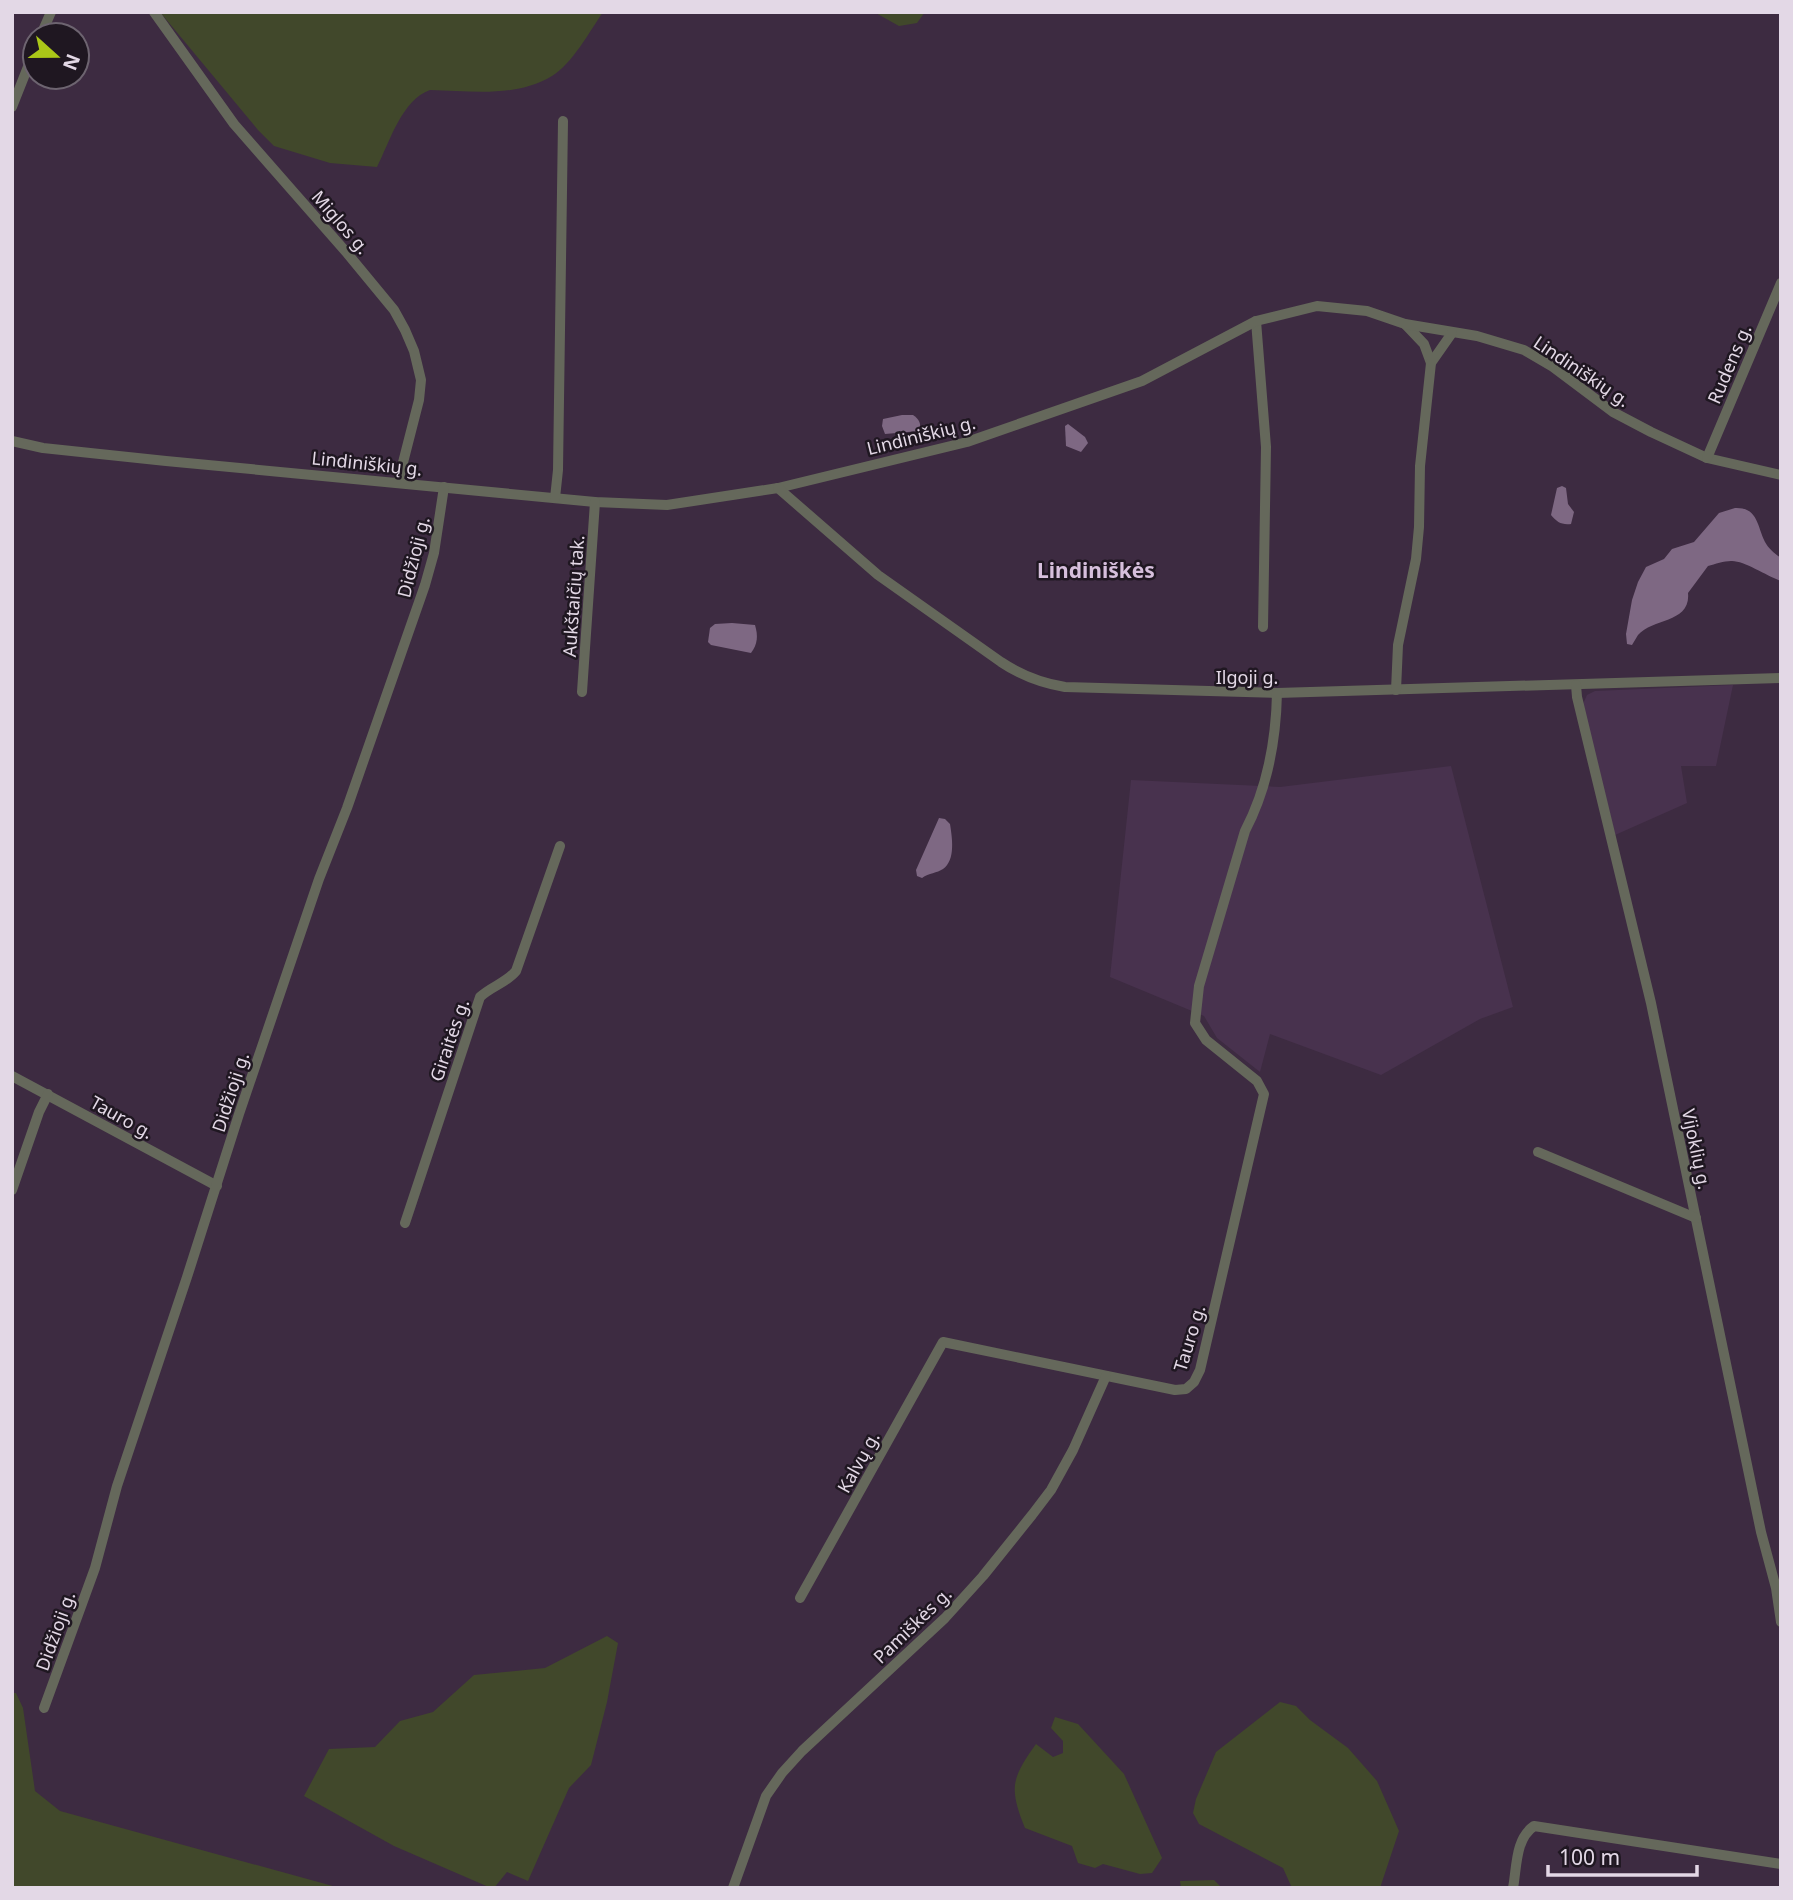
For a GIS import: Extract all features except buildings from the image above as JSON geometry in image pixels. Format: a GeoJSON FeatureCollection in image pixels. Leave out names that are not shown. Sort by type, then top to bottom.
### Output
{"type":"FeatureCollection","features":[{"type":"Feature","properties":{"kind":"street","name":"Miglos g."},"geometry":{"type":"LineString","coordinates":[[154,12],[234,124],[394,310],[405,330],[421,380],[419,400],[398,482]]}},
{"type":"Feature","properties":{"kind":"street"},"geometry":{"type":"LineString","coordinates":[[12,107],[21,84]]}},
{"type":"Feature","properties":{"kind":"street"},"geometry":{"type":"LineString","coordinates":[[555,498],[558,470],[563,121]]}},
{"type":"Feature","properties":{"kind":"street","name":"Rudens g."},"geometry":{"type":"LineString","coordinates":[[1707,458],[1781,284]]}},
{"type":"Feature","properties":{"kind":"street","name":"Lindiniškių g."},"geometry":{"type":"LineString","coordinates":[[12,441],[56,449],[595,502],[667,505],[778,488],[967,442],[1117,391],[1150,377],[1256,321],[1317,306],[1367,311],[1405,324],[1477,336],[1524,349],[1613,412],[1707,458],[1781,475]]}},
{"type":"Feature","properties":{"kind":"street"},"geometry":{"type":"LineString","coordinates":[[1256,321],[1266,447],[1263,627]]}},
{"type":"Feature","properties":{"kind":"street"},"geometry":{"type":"LineString","coordinates":[[1396,690],[1398,645],[1416,559],[1420,466],[1431,363],[1424,344],[1405,324]]}},
{"type":"Feature","properties":{"kind":"street"},"geometry":{"type":"LineString","coordinates":[[1431,363],[1452,333]]}},
{"type":"Feature","properties":{"kind":"street","name":"Didžioji g."},"geometry":{"type":"LineString","coordinates":[[44,1708],[94,1568],[117,1486],[319,879],[347,808],[425,586],[444,486]]}},
{"type":"Feature","properties":{"kind":"street","name":"Ilgoji g."},"geometry":{"type":"LineString","coordinates":[[778,488],[878,575],[1001,662],[1028,678],[1065,687],[1277,694],[1781,678]]}},
{"type":"Feature","properties":{"kind":"street","name":"Aukštaičių tak."},"geometry":{"type":"LineString","coordinates":[[582,692],[595,502]]}},
{"type":"Feature","properties":{"kind":"street","name":"Vijoklių g."},"geometry":{"type":"LineString","coordinates":[[1576,685],[1651,1003],[1781,1622]]}},
{"type":"Feature","properties":{"kind":"street","name":"Tauro g."},"geometry":{"type":"LineString","coordinates":[[943,1342],[1175,1390],[1186,1389],[1194,1382],[1200,1370],[1217,1305],[1264,1094],[1257,1081],[1206,1040],[1195,1023],[1199,986],[1245,831],[1257,809],[1266,781],[1277,694]]}},
{"type":"Feature","properties":{"kind":"street","name":"Giraitės g."},"geometry":{"type":"LineString","coordinates":[[405,1223],[480,997],[508,980],[516,971],[560,846]]}},
{"type":"Feature","properties":{"kind":"street","name":"Tauro g."},"geometry":{"type":"LineString","coordinates":[[12,1076],[216,1186]]}},
{"type":"Feature","properties":{"kind":"street"},"geometry":{"type":"LineString","coordinates":[[12,1190],[38,1112],[48,1094]]}},
{"type":"Feature","properties":{"kind":"street"},"geometry":{"type":"LineString","coordinates":[[1538,1152],[1696,1219]]}},
{"type":"Feature","properties":{"kind":"street","name":"Kalvų g."},"geometry":{"type":"LineString","coordinates":[[800,1598],[943,1342]]}},
{"type":"Feature","properties":{"kind":"street","name":"Pamiškės g."},"geometry":{"type":"LineString","coordinates":[[733,1888],[766,1796],[782,1773],[802,1751],[945,1618],[991,1566],[1051,1490],[1073,1450],[1106,1376]]}},
{"type":"Feature","properties":{"kind":"street"},"geometry":{"type":"LineString","coordinates":[[1513,1888],[1520,1844],[1534,1826],[1781,1864]]}},
{"type":"Feature","properties":{"kind":"shaded area"},"geometry":{"type":"Polygon","coordinates":[[[913,415],[917,418],[919,431],[885,434],[883,419],[913,415]]]}},
{"type":"Feature","properties":{"kind":"shaded area"},"geometry":{"type":"Polygon","coordinates":[[[1068,424],[1085,437],[1088,443],[1081,452],[1066,446],[1065,426],[1068,424]]]}},
{"type":"Feature","properties":{"kind":"shaded area"},"geometry":{"type":"Polygon","coordinates":[[[1557,488],[1566,488],[1568,504],[1574,512],[1571,524],[1560,523],[1551,515],[1557,488]]]}},
{"type":"Feature","properties":{"kind":"shaded area"},"geometry":{"type":"Polygon","coordinates":[[[1735,508],[1752,514],[1766,544],[1781,558],[1781,581],[1736,561],[1708,566],[1688,593],[1684,610],[1645,630],[1632,645],[1627,644],[1626,634],[1632,600],[1646,567],[1664,559],[1672,549],[1694,542],[1719,513],[1735,508]]]}},
{"type":"Feature","properties":{"kind":"shaded area"},"geometry":{"type":"Polygon","coordinates":[[[715,624],[755,625],[757,639],[751,653],[711,645],[708,642],[710,628],[715,624]]]}},
{"type":"Feature","properties":{"kind":"shaded area"},"geometry":{"type":"Polygon","coordinates":[[[1733,685],[1716,766],[1681,766],[1687,803],[1615,835],[1583,704],[1587,695],[1595,691],[1733,685]]]}},
{"type":"Feature","properties":{"kind":"shaded area"},"geometry":{"type":"Polygon","coordinates":[[[1451,766],[1513,1007],[1480,1019],[1381,1075],[1270,1034],[1260,1072],[1217,1038],[1204,1016],[1110,977],[1131,780],[1280,787],[1451,766]]]}},
{"type":"Feature","properties":{"kind":"shaded area"},"geometry":{"type":"Polygon","coordinates":[[[939,818],[950,824],[950,860],[943,869],[922,878],[917,876],[916,870],[939,818]]]}},
{"type":"Feature","properties":{"kind":"green space"},"geometry":{"type":"Polygon","coordinates":[[[160,12],[603,12],[567,64],[538,83],[493,92],[430,90],[420,95],[398,122],[377,167],[330,163],[274,146],[160,12]]]}},
{"type":"Feature","properties":{"kind":"green space"},"geometry":{"type":"Polygon","coordinates":[[[874,12],[925,12],[917,23],[899,26],[874,12]]]}},
{"type":"Feature","properties":{"kind":"green space"},"geometry":{"type":"Polygon","coordinates":[[[607,1636],[618,1643],[591,1765],[569,1788],[528,1881],[507,1872],[494,1888],[491,1888],[394,1846],[304,1796],[329,1749],[375,1747],[400,1721],[433,1712],[474,1675],[545,1668],[607,1636]]]}},
{"type":"Feature","properties":{"kind":"green space"},"geometry":{"type":"Polygon","coordinates":[[[12,1693],[16,1693],[23,1708],[35,1791],[60,1811],[340,1888],[12,1888],[12,1693]]]}},
{"type":"Feature","properties":{"kind":"green space"},"geometry":{"type":"Polygon","coordinates":[[[1280,1702],[1296,1706],[1348,1748],[1377,1781],[1399,1831],[1380,1888],[1292,1888],[1283,1868],[1199,1824],[1193,1813],[1196,1799],[1216,1752],[1280,1702]]]}},
{"type":"Feature","properties":{"kind":"green space"},"geometry":{"type":"Polygon","coordinates":[[[1055,1717],[1078,1724],[1124,1774],[1162,1858],[1152,1873],[1140,1874],[1103,1864],[1095,1868],[1078,1863],[1072,1846],[1025,1828],[1016,1803],[1017,1775],[1036,1744],[1053,1757],[1063,1753],[1063,1741],[1051,1728],[1055,1717]]]}},
{"type":"Feature","properties":{"kind":"green space"},"geometry":{"type":"Polygon","coordinates":[[[1214,1880],[1222,1888],[1181,1888],[1180,1881],[1214,1880]]]}},
{"type":"Feature","properties":{"kind":"district","name":"Lindiniškės"},"geometry":{"type":"Point","coordinates":[1096,570]}}]}
